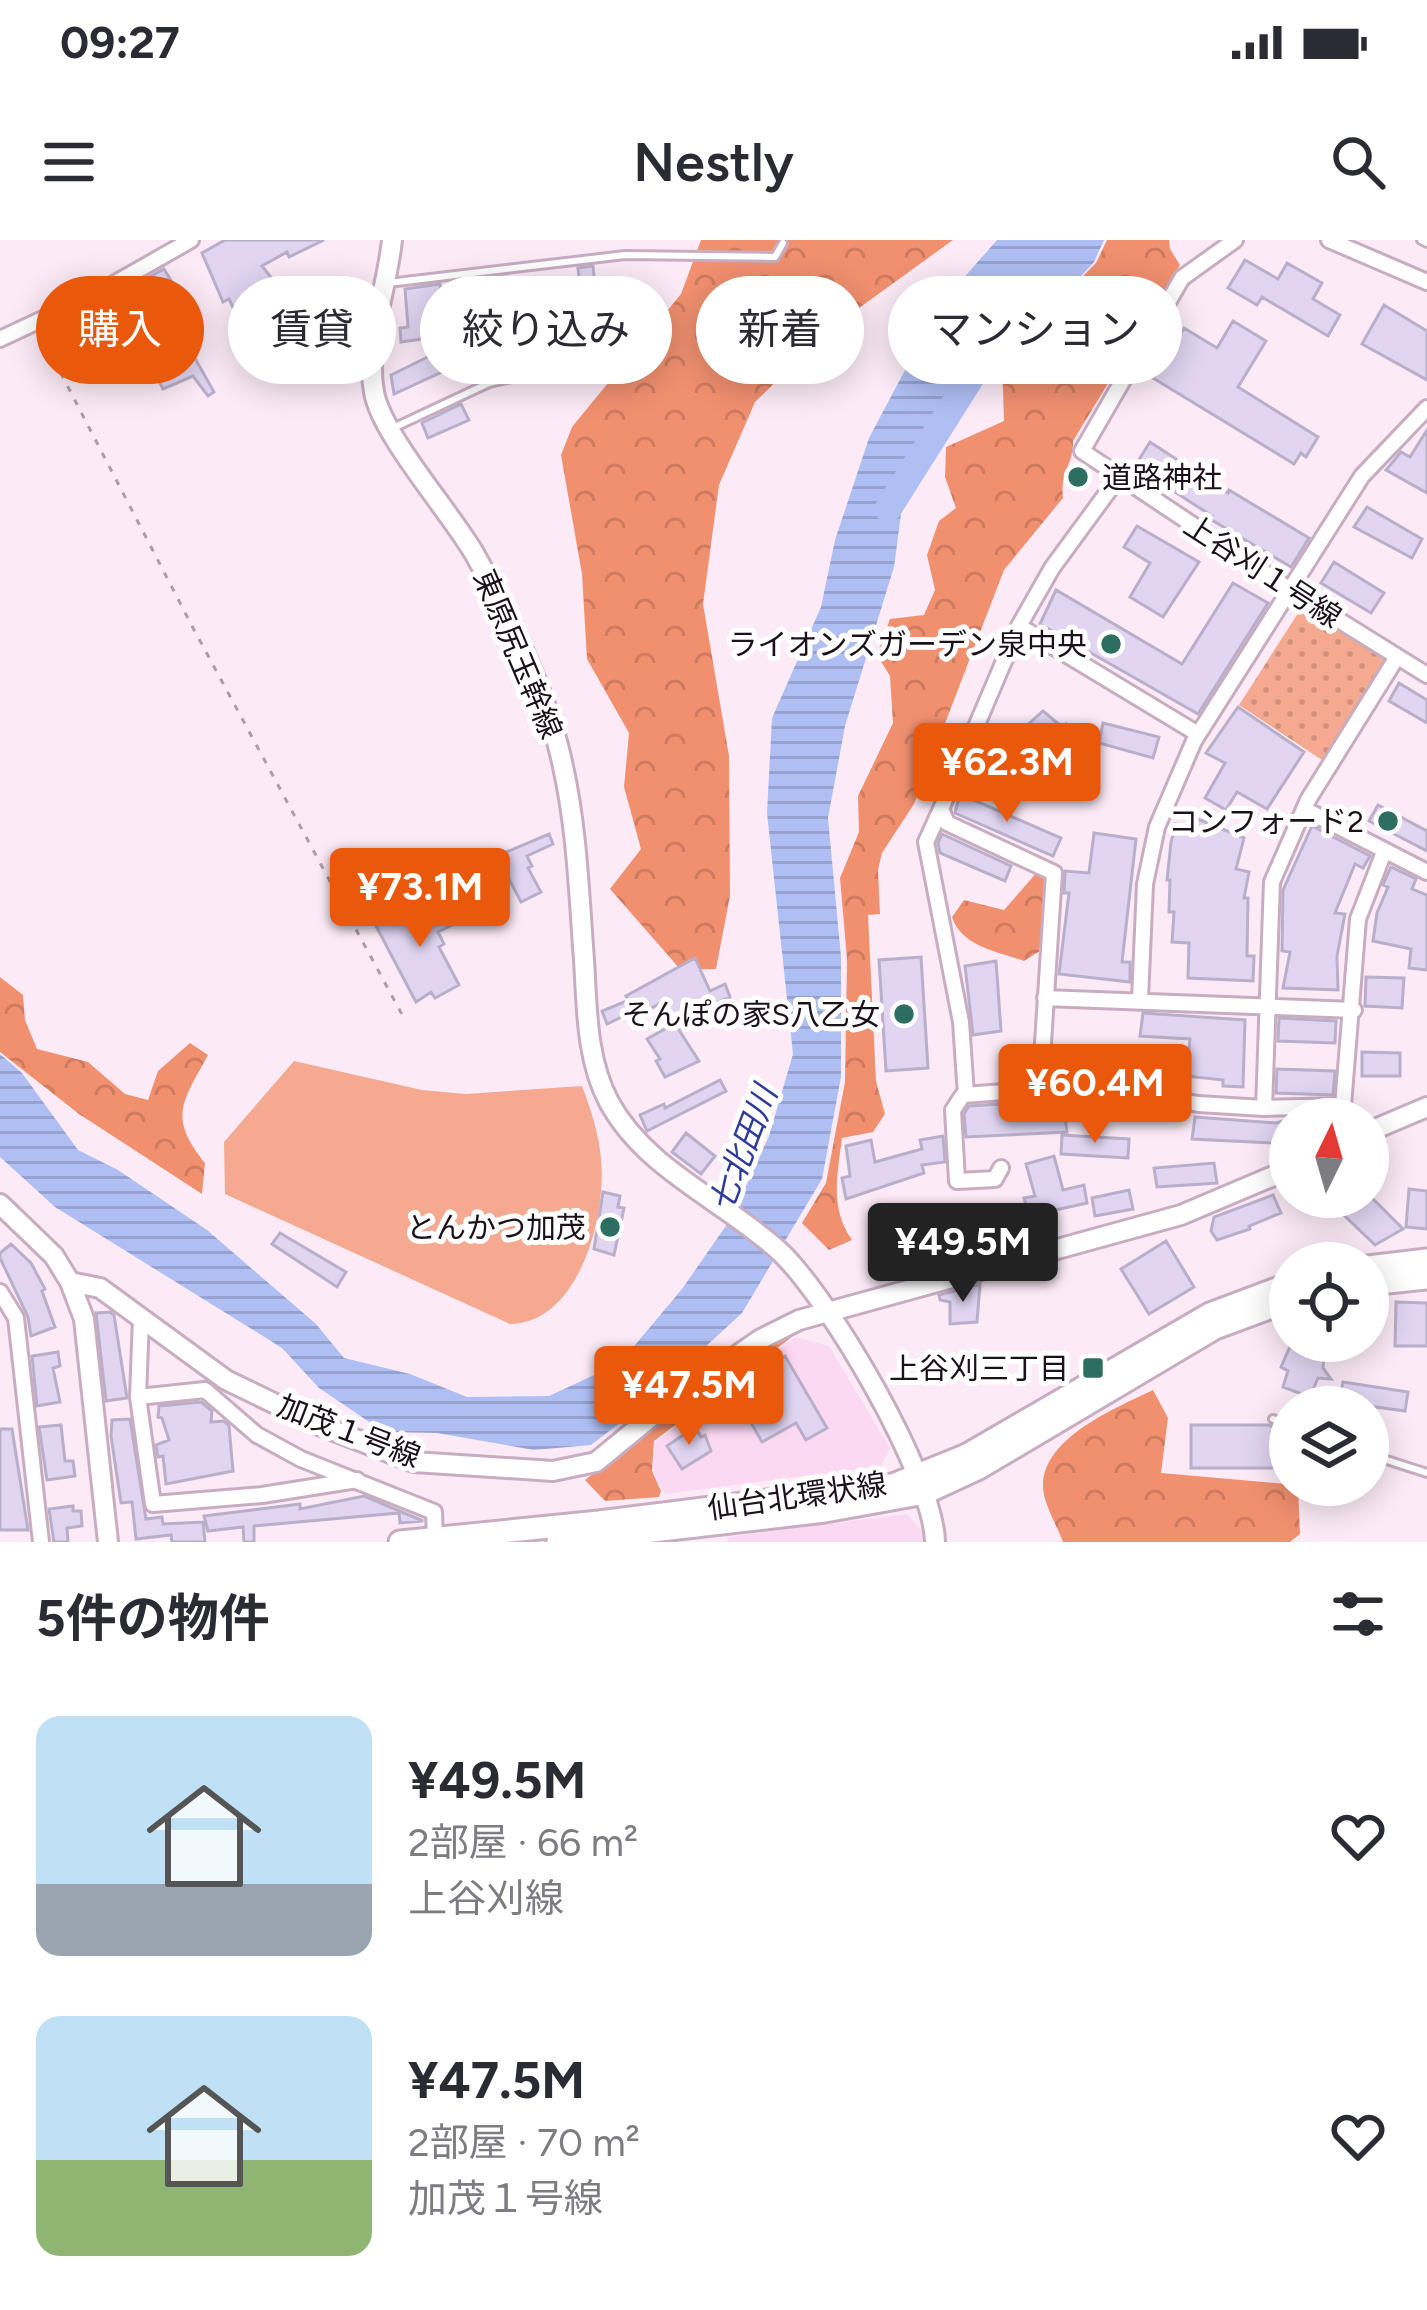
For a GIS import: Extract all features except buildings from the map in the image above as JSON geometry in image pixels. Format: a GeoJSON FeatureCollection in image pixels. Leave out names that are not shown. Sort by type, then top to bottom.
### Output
{"type":"FeatureCollection","features":[{"type":"Feature","properties":{"kind":"main road"},"geometry":{"type":"LineString","coordinates":[[1389,1265],[1427,1261]]}},
{"type":"Feature","properties":{"kind":"main road"},"geometry":{"type":"LineString","coordinates":[[1389,1282],[1427,1278]]}},
{"type":"Feature","properties":{"kind":"main road","name":"仙台北環状線"},"geometry":{"type":"LineString","coordinates":[[922,1484],[1210,1314],[1269,1292]]}},
{"type":"Feature","properties":{"kind":"main road","name":"仙台北環状線"},"geometry":{"type":"LineString","coordinates":[[559,1542],[825,1511],[979,1468],[1215,1328],[1269,1308]]}},
{"type":"Feature","properties":{"kind":"main road","name":"仙台北環状線"},"geometry":{"type":"LineString","coordinates":[[400,1542],[635,1530]]}},
{"type":"Feature","properties":{"kind":"street"},"geometry":{"type":"LineString","coordinates":[[0,339],[96,294],[191,240]]}},
{"type":"Feature","properties":{"kind":"street","name":"東原尻玉幹線"},"geometry":{"type":"LineString","coordinates":[[387,276],[392,240]]}},
{"type":"Feature","properties":{"kind":"street","name":"上谷刈１号線"},"geometry":{"type":"LineString","coordinates":[[1235,240],[1182,278],[1082,452],[1427,675]]}},
{"type":"Feature","properties":{"kind":"street"},"geometry":{"type":"LineString","coordinates":[[1329,240],[1427,283]]}},
{"type":"Feature","properties":{"kind":"street","name":"東原尻玉幹線"},"geometry":{"type":"LineString","coordinates":[[373,384],[375,400],[391,429],[474,552],[523,652],[561,757],[574,826],[590,1044],[608,1100],[629,1132],[657,1160],[779,1251],[830,1311],[922,1484],[935,1542]]}},
{"type":"Feature","properties":{"kind":"street"},"geometry":{"type":"LineString","coordinates":[[1140,999],[1149,866],[1157,827],[1198,734],[1362,476],[1427,408]]}},
{"type":"Feature","properties":{"kind":"street"},"geometry":{"type":"LineString","coordinates":[[966,1095],[961,1022],[926,842],[1018,626],[1052,568],[1118,478]]}},
{"type":"Feature","properties":{"kind":"street"},"geometry":{"type":"LineString","coordinates":[[1018,626],[1198,734]]}},
{"type":"Feature","properties":{"kind":"street"},"geometry":{"type":"LineString","coordinates":[[1264,1108],[1272,882],[1304,809],[1397,657]]}},
{"type":"Feature","properties":{"kind":"street"},"geometry":{"type":"LineString","coordinates":[[941,809],[947,824],[1054,872],[1040,1089]]}},
{"type":"Feature","properties":{"kind":"street"},"geometry":{"type":"LineString","coordinates":[[1304,809],[1427,872]]}},
{"type":"Feature","properties":{"kind":"street"},"geometry":{"type":"LineString","coordinates":[[1348,1098],[1358,919],[1384,852]]}},
{"type":"Feature","properties":{"kind":"street"},"geometry":{"type":"LineString","coordinates":[[1045,998],[1354,1010]]}},
{"type":"Feature","properties":{"kind":"street"},"geometry":{"type":"LineString","coordinates":[[1001,1168],[994,1179],[957,1181],[953,1110],[966,1095],[1099,1085],[1198,1104],[1269,1108]]}},
{"type":"Feature","properties":{"kind":"street"},"geometry":{"type":"LineString","coordinates":[[1389,1123],[1427,1107]]}},
{"type":"Feature","properties":{"kind":"street","name":"加茂１号線"},"geometry":{"type":"LineString","coordinates":[[70,1282],[100,1288],[226,1380],[319,1425],[414,1462],[554,1472],[596,1462],[668,1403],[761,1339],[830,1311],[1181,1215],[1269,1178]]}},
{"type":"Feature","properties":{"kind":"street"},"geometry":{"type":"LineString","coordinates":[[0,1204],[54,1256],[84,1319],[108,1542]]}},
{"type":"Feature","properties":{"kind":"street"},"geometry":{"type":"LineString","coordinates":[[0,1292],[16,1318],[41,1542]]}},
{"type":"Feature","properties":{"kind":"street"},"geometry":{"type":"LineString","coordinates":[[141,1318],[138,1397],[153,1504],[262,1495],[357,1480]]}},
{"type":"Feature","properties":{"kind":"street"},"geometry":{"type":"LineString","coordinates":[[138,1397],[205,1390],[257,1435],[301,1459],[434,1512],[435,1538]]}},
{"type":"Feature","properties":{"kind":"lane"},"geometry":{"type":"LineString","coordinates":[[1211,257],[1213,240]]}},
{"type":"Feature","properties":{"kind":"lane"},"geometry":{"type":"LineString","coordinates":[[396,283],[625,255],[775,257],[783,243]]}},
{"type":"Feature","properties":{"kind":"lane"},"geometry":{"type":"LineString","coordinates":[[391,429],[488,384]]}},
{"type":"Feature","properties":{"kind":"lane"},"geometry":{"type":"LineString","coordinates":[[1389,1461],[1427,1473]]}},
{"type":"Feature","properties":{"kind":"path"},"geometry":{"type":"LineString","coordinates":[[34,322],[405,1020]]}},
{"type":"Feature","properties":{"kind":"shaded area"},"geometry":{"type":"Polygon","coordinates":[[[1302,607],[1389,658],[1325,762],[1239,705],[1302,607]]]}},
{"type":"Feature","properties":{"kind":"shaded area"},"geometry":{"type":"Polygon","coordinates":[[[294,1061],[422,1090],[466,1094],[582,1086],[600,1150],[599,1209],[584,1262],[554,1306],[534,1319],[510,1324],[225,1194],[224,1142],[294,1061]]]}},
{"type":"Feature","properties":{"kind":"shaded area"},"geometry":{"type":"Polygon","coordinates":[[[795,1337],[829,1346],[890,1448],[881,1466],[665,1494],[653,1471],[655,1442],[795,1337]]]}},
{"type":"Feature","properties":{"kind":"shaded area"},"geometry":{"type":"Polygon","coordinates":[[[907,1514],[928,1542],[728,1542],[727,1537],[907,1514]]]}},
{"type":"Feature","properties":{"kind":"green space"},"geometry":{"type":"Polygon","coordinates":[[[701,240],[953,240],[903,276],[888,276],[888,287],[864,304],[864,276],[696,276],[696,384],[773,384],[755,402],[719,485],[703,604],[729,756],[730,896],[716,969],[680,969],[610,889],[641,849],[624,787],[629,733],[587,659],[582,574],[561,455],[572,427],[607,384],[672,384],[672,305],[681,294],[701,240]]]}},
{"type":"Feature","properties":{"kind":"green space"},"geometry":{"type":"Polygon","coordinates":[[[1107,240],[1169,240],[1180,265],[1173,276],[1083,276],[1107,240]]]}},
{"type":"Feature","properties":{"kind":"green space"},"geometry":{"type":"Polygon","coordinates":[[[1003,384],[1108,384],[1073,441],[1063,498],[1004,570],[914,804],[882,853],[880,914],[868,915],[876,1081],[885,1114],[873,1132],[842,1138],[838,1204],[852,1240],[829,1250],[802,1223],[826,1183],[845,1082],[847,959],[840,878],[859,832],[858,796],[893,723],[890,676],[877,655],[890,619],[924,615],[935,590],[927,555],[939,521],[956,508],[945,477],[946,447],[1004,421],[1003,384]]]}},
{"type":"Feature","properties":{"kind":"green space"},"geometry":{"type":"Polygon","coordinates":[[[1038,871],[1046,877],[1040,951],[1024,961],[982,947],[957,927],[952,917],[964,900],[1004,910],[1038,871]]]}},
{"type":"Feature","properties":{"kind":"green space"},"geometry":{"type":"Polygon","coordinates":[[[0,977],[23,995],[25,1020],[37,1049],[88,1062],[125,1094],[148,1100],[158,1071],[190,1043],[208,1055],[183,1110],[186,1133],[205,1163],[202,1194],[79,1114],[0,1052],[0,977]]]}},
{"type":"Feature","properties":{"kind":"green space"},"geometry":{"type":"Polygon","coordinates":[[[792,1337],[654,1441],[652,1471],[659,1497],[605,1501],[585,1480],[709,1378],[792,1337]]]}},
{"type":"Feature","properties":{"kind":"green space"},"geometry":{"type":"Polygon","coordinates":[[[1153,1390],[1168,1418],[1161,1473],[1269,1482],[1269,1506],[1299,1506],[1300,1534],[1290,1542],[1063,1542],[1043,1488],[1046,1470],[1067,1440],[1153,1390]]]}},
{"type":"Feature","properties":{"kind":"water"},"geometry":{"type":"Polygon","coordinates":[[[997,240],[1104,240],[1081,276],[965,276],[997,240]]]}},
{"type":"Feature","properties":{"kind":"water"},"geometry":{"type":"Polygon","coordinates":[[[898,384],[955,384],[909,454],[894,567],[845,726],[828,818],[841,957],[841,1077],[822,1179],[742,1313],[638,1409],[591,1445],[534,1450],[437,1433],[384,1432],[319,1388],[282,1348],[55,1207],[0,1157],[0,1054],[22,1073],[78,1150],[118,1170],[207,1230],[316,1324],[344,1358],[410,1374],[467,1397],[549,1396],[620,1363],[682,1289],[732,1217],[769,1136],[793,1054],[767,813],[772,718],[821,607],[835,540],[869,438],[898,384]]]}},
{"type":"Feature","properties":{"kind":"waterway","name":"七北田川"},"geometry":{"type":"LineString","coordinates":[[888,509],[967,384]]}},
{"type":"Feature","properties":{"kind":"place","name":"道路神社"},"geometry":{"type":"Point","coordinates":[1078,477]}},
{"type":"Feature","properties":{"kind":"place","name":"ライオンズガーデン泉中央"},"geometry":{"type":"Point","coordinates":[1111,644]}},
{"type":"Feature","properties":{"kind":"place","name":"コンフォード2"},"geometry":{"type":"Point","coordinates":[1388,821]}},
{"type":"Feature","properties":{"kind":"place","name":"そんぽの家S八乙女"},"geometry":{"type":"Point","coordinates":[904,1014]}},
{"type":"Feature","properties":{"kind":"place","name":"とんかつ加茂"},"geometry":{"type":"Point","coordinates":[610,1227]}},
{"type":"Feature","properties":{"kind":"place","name":"上谷刈三丁目"},"geometry":{"type":"Point","coordinates":[1093,1368]}}]}
